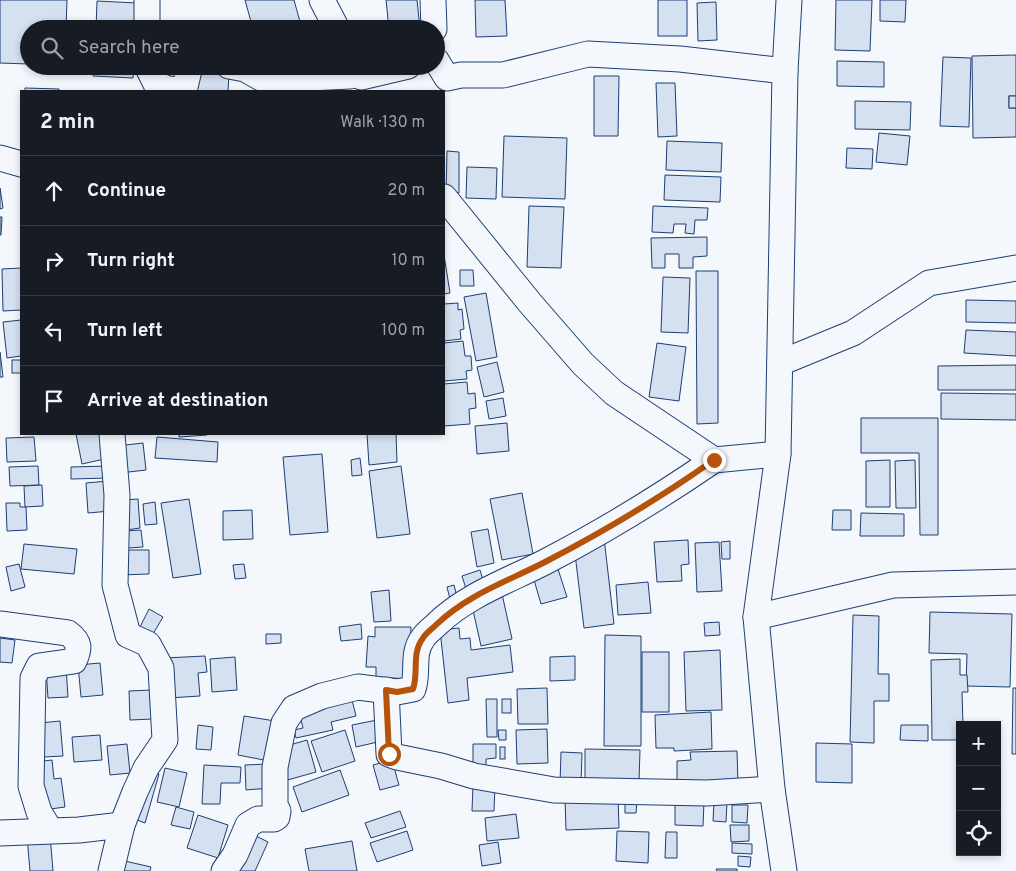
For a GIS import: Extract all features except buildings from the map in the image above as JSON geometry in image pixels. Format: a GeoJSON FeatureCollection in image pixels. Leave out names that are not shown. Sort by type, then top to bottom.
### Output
{"type":"FeatureCollection","features":[{"type":"Feature","properties":{"kind":"street"},"geometry":{"type":"LineString","coordinates":[[147,0],[147,20]]}},
{"type":"Feature","properties":{"kind":"street"},"geometry":{"type":"LineString","coordinates":[[322,0],[332,20]]}},
{"type":"Feature","properties":{"kind":"street"},"geometry":{"type":"LineString","coordinates":[[433,0],[434,20]]}},
{"type":"Feature","properties":{"kind":"street"},"geometry":{"type":"LineString","coordinates":[[784,871],[772,790],[756,617],[778,454],[784,71],[788,0]]}},
{"type":"Feature","properties":{"kind":"street"},"geometry":{"type":"LineString","coordinates":[[445,75],[447,78],[503,76],[588,54],[680,59],[784,71]]}},
{"type":"Feature","properties":{"kind":"street"},"geometry":{"type":"LineString","coordinates":[[152,75],[156,84],[176,90]]}},
{"type":"Feature","properties":{"kind":"street"},"geometry":{"type":"LineString","coordinates":[[184,90],[188,75]]}},
{"type":"Feature","properties":{"kind":"street"},"geometry":{"type":"LineString","coordinates":[[256,75],[261,78],[289,79],[357,78],[370,75]]}},
{"type":"Feature","properties":{"kind":"street"},"geometry":{"type":"LineString","coordinates":[[0,158],[20,164]]}},
{"type":"Feature","properties":{"kind":"street"},"geometry":{"type":"LineString","coordinates":[[445,198],[475,238],[583,364],[614,393],[714,460]]}},
{"type":"Feature","properties":{"kind":"street"},"geometry":{"type":"LineString","coordinates":[[780,363],[853,334],[929,283],[1016,268]]}},
{"type":"Feature","properties":{"kind":"street"},"geometry":{"type":"LineString","coordinates":[[111,871],[122,824],[146,768],[165,740],[161,668],[148,644],[128,635],[115,585],[117,495],[112,435]]}},
{"type":"Feature","properties":{"kind":"street"},"geometry":{"type":"LineString","coordinates":[[224,871],[248,825],[258,819],[274,819],[277,817],[275,766],[284,723],[294,708],[322,696],[358,687],[397,692],[413,689],[415,683],[415,659],[423,638],[448,614],[483,592],[545,562],[606,528],[714,460],[778,454]]}},
{"type":"Feature","properties":{"kind":"street"},"geometry":{"type":"LineString","coordinates":[[756,617],[893,585],[1016,582]]}},
{"type":"Feature","properties":{"kind":"street"},"geometry":{"type":"LineString","coordinates":[[0,624],[68,633],[77,640],[80,648],[74,661],[39,666],[33,678],[31,786],[39,812],[50,830]]}},
{"type":"Feature","properties":{"kind":"street"},"geometry":{"type":"LineString","coordinates":[[386,690],[389,754],[397,758],[441,766],[474,776],[554,790],[707,793],[772,790]]}},
{"type":"Feature","properties":{"kind":"street"},"geometry":{"type":"LineString","coordinates":[[0,834],[79,830],[122,824]]}},
{"type":"Feature","properties":{"kind":"route"},"geometry":{"type":"LineString","coordinates":[[389,754],[386,690],[397,692],[413,689],[415,683],[415,659],[423,638],[448,614],[483,592],[545,562],[606,528],[714,460]]}}]}
